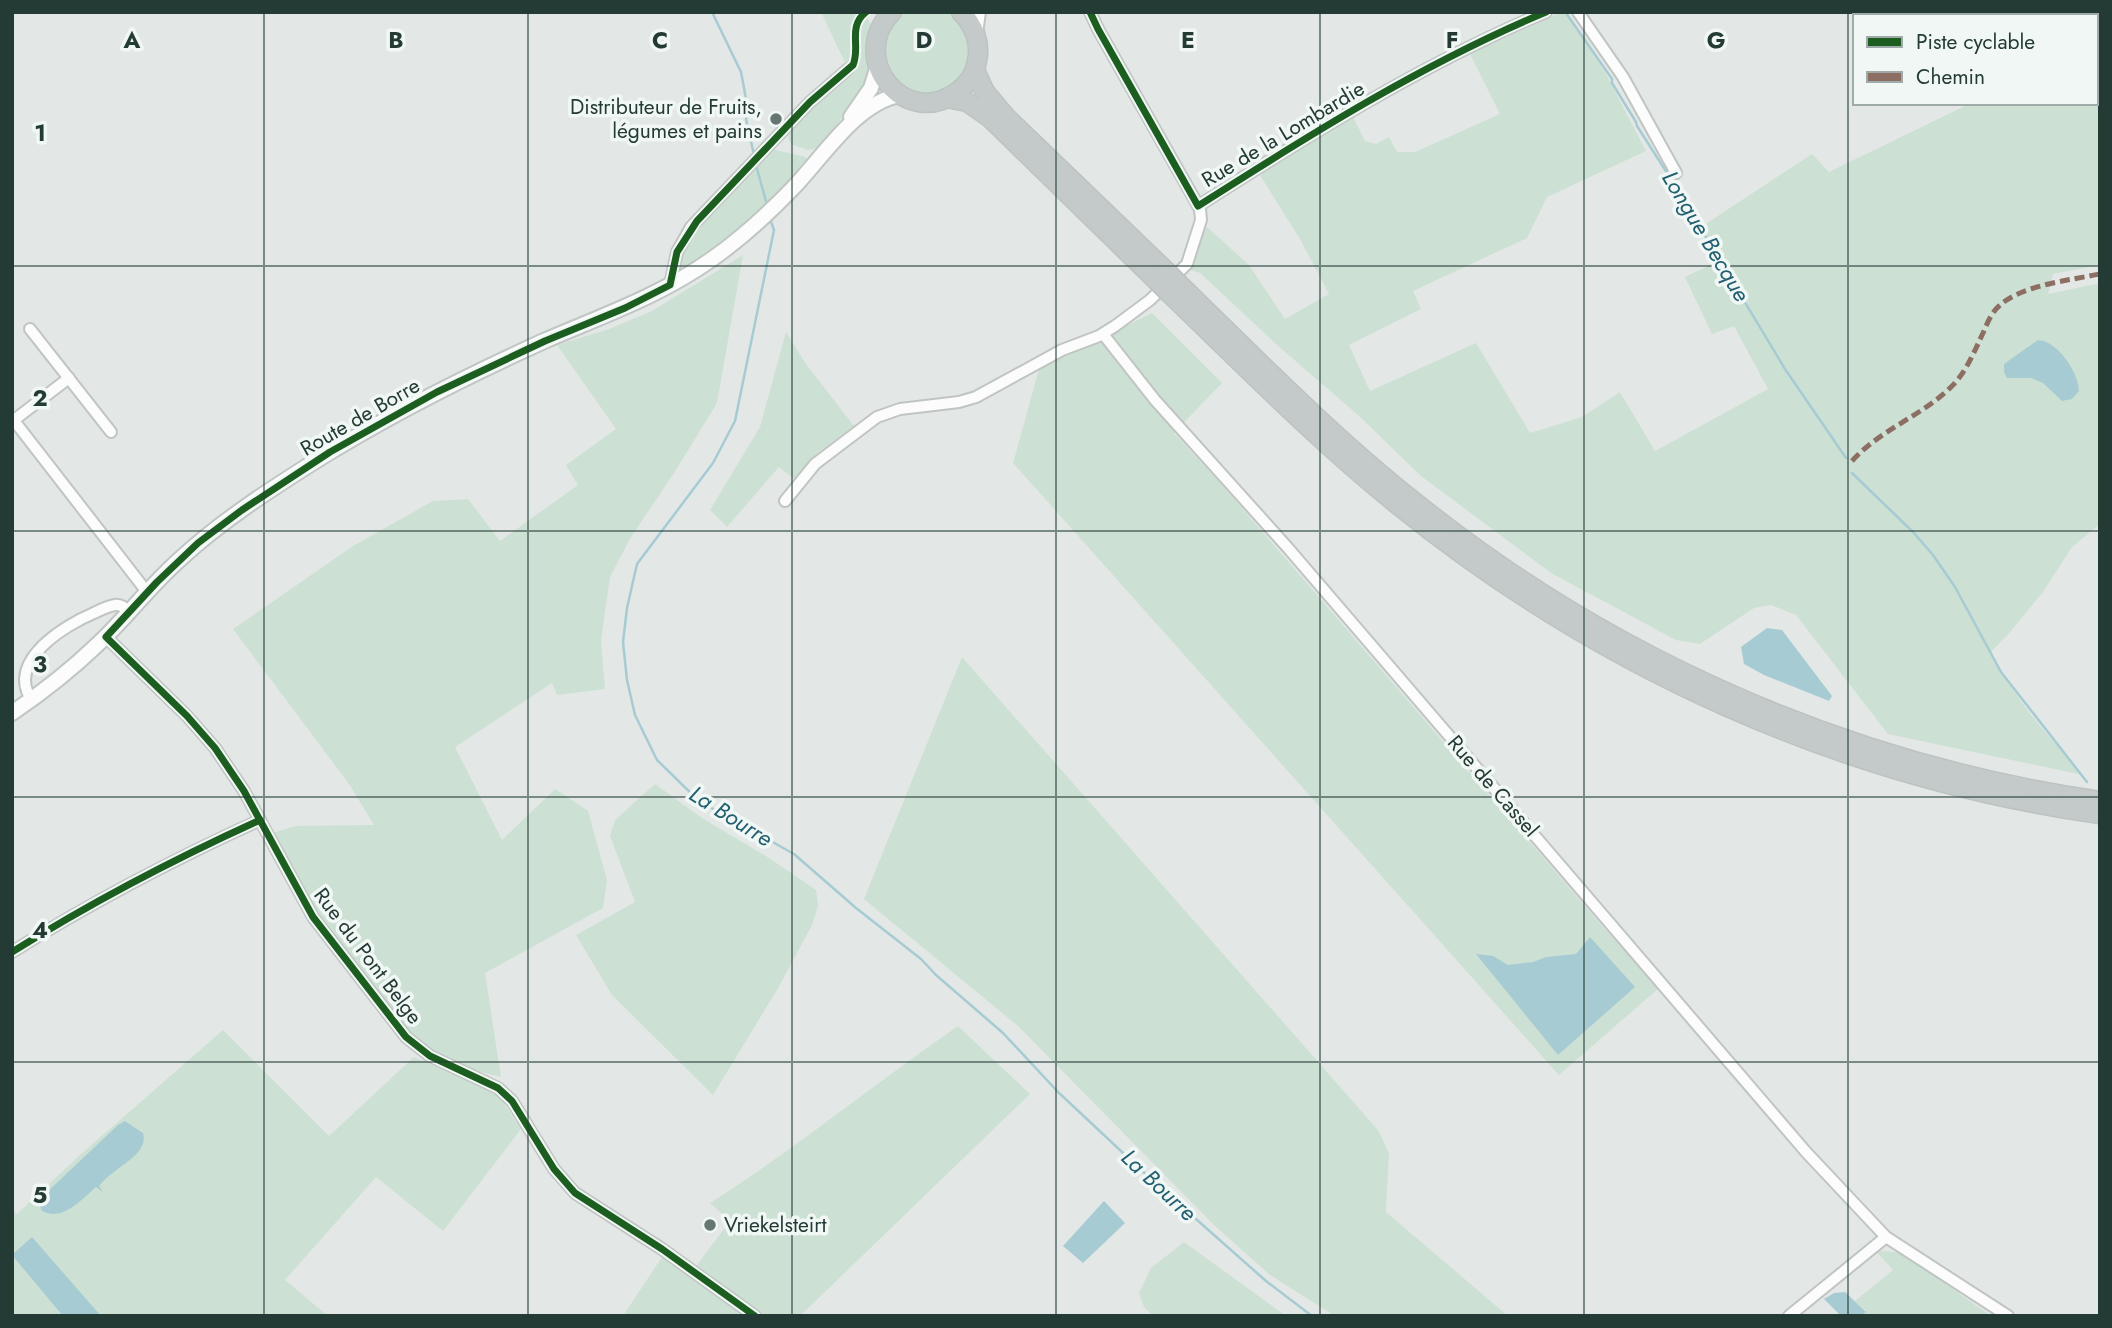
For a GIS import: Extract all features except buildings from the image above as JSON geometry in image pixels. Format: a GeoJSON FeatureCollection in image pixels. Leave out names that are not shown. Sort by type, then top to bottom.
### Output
{"type":"FeatureCollection","features":[{"type":"Feature","properties":{"kind":"highway"},"geometry":{"type":"LineString","coordinates":[[872,12],[880,30]]}},
{"type":"Feature","properties":{"kind":"highway"},"geometry":{"type":"LineString","coordinates":[[892,12],[880,30],[875,45],[878,66],[887,84],[900,95],[920,102],[947,98],[967,102],[990,118],[1314,415],[1410,499],[1513,575],[1600,629],[1721,690],[1840,737],[1979,778],[2100,801]]}},
{"type":"Feature","properties":{"kind":"highway"},"geometry":{"type":"LineString","coordinates":[[947,98],[963,87],[975,71],[978,50],[976,34],[961,12]]}},
{"type":"Feature","properties":{"kind":"highway"},"geometry":{"type":"LineString","coordinates":[[975,71],[988,96],[1010,122],[1040,147],[1322,439],[1399,507],[1495,578],[1611,650],[1718,703],[1846,753],[1976,790],[2100,814]]}},
{"type":"Feature","properties":{"kind":"main road"},"geometry":{"type":"LineString","coordinates":[[830,146],[868,92],[878,66]]}},
{"type":"Feature","properties":{"kind":"main road"},"geometry":{"type":"LineString","coordinates":[[830,146],[871,106],[883,99],[900,95]]}},
{"type":"Feature","properties":{"kind":"main road","name":"Route de Borre"},"geometry":{"type":"LineString","coordinates":[[12,713],[71,669],[106,637],[175,564],[215,530],[349,441],[459,382],[545,341],[625,308],[670,285],[720,253],[767,214],[830,146]]}},
{"type":"Feature","properties":{"kind":"street"},"geometry":{"type":"LineString","coordinates":[[976,34],[979,12]]}},
{"type":"Feature","properties":{"kind":"street","name":"Rue de la Lombardie"},"geometry":{"type":"LineString","coordinates":[[785,501],[815,464],[877,417],[900,409],[959,402],[976,397],[1062,350],[1103,334],[1144,304],[1184,268],[1191,256],[1200,220],[1198,206],[1090,12]]}},
{"type":"Feature","properties":{"kind":"street","name":"Rue de la Lombardie"},"geometry":{"type":"LineString","coordinates":[[1198,206],[1385,93],[1546,12]]}},
{"type":"Feature","properties":{"kind":"street"},"geometry":{"type":"LineString","coordinates":[[1578,12],[1623,77],[1676,173]]}},
{"type":"Feature","properties":{"kind":"street"},"geometry":{"type":"LineString","coordinates":[[670,285],[675,257],[687,233],[750,164],[822,91],[848,69]]}},
{"type":"Feature","properties":{"kind":"street"},"geometry":{"type":"LineString","coordinates":[[30,328],[111,432]]}},
{"type":"Feature","properties":{"kind":"street","name":"Rue de Cassel"},"geometry":{"type":"LineString","coordinates":[[1103,334],[1155,400],[1288,548],[1521,817],[1780,1122],[1885,1237],[2008,1316]]}},
{"type":"Feature","properties":{"kind":"street"},"geometry":{"type":"LineString","coordinates":[[69,378],[13,419],[147,592]]}},
{"type":"Feature","properties":{"kind":"street"},"geometry":{"type":"LineString","coordinates":[[31,699],[26,687],[27,669],[51,638],[72,623],[111,606],[121,606],[130,611]]}},
{"type":"Feature","properties":{"kind":"street","name":"Rue du Pont Belge"},"geometry":{"type":"LineString","coordinates":[[106,637],[209,740],[232,772],[313,917],[407,1037],[430,1056],[503,1092],[515,1106],[554,1169],[575,1193],[662,1249],[755,1316]]}},
{"type":"Feature","properties":{"kind":"street"},"geometry":{"type":"LineString","coordinates":[[12,952],[84,907],[260,820]]}},
{"type":"Feature","properties":{"kind":"street"},"geometry":{"type":"LineString","coordinates":[[1789,1316],[1885,1237]]}},
{"type":"Feature","properties":{"kind":"green space"},"geometry":{"type":"Polygon","coordinates":[[[821,12],[863,12],[872,26],[873,74],[821,147],[808,150],[791,144],[789,131],[850,73],[821,12]]]}},
{"type":"Feature","properties":{"kind":"green space"},"geometry":{"type":"Polygon","coordinates":[[[904,12],[949,12],[963,27],[969,43],[969,59],[962,74],[951,86],[936,92],[919,93],[901,85],[891,75],[885,59],[885,42],[891,25],[904,12]]]}},
{"type":"Feature","properties":{"kind":"green space"},"geometry":{"type":"Polygon","coordinates":[[[1557,14],[1570,17],[1606,74],[1646,151],[1547,197],[1527,238],[1413,291],[1421,309],[1349,345],[1370,391],[1476,343],[1530,433],[1582,417],[1620,392],[1655,451],[1768,389],[1734,326],[1712,334],[1685,277],[1718,261],[1701,227],[1812,154],[1829,172],[1967,105],[2098,105],[2100,44],[2100,265],[2053,274],[2048,294],[2100,283],[2100,524],[2072,547],[2043,592],[1991,652],[2021,701],[2083,775],[1888,734],[1796,615],[1771,605],[1754,608],[1700,644],[1676,640],[1551,573],[1421,476],[1358,415],[1200,273],[1190,270],[1207,227],[1249,265],[1285,319],[1329,294],[1300,239],[1258,172],[1352,115],[1365,141],[1376,144],[1389,137],[1397,152],[1415,152],[1500,114],[1470,54],[1557,14]]]}},
{"type":"Feature","properties":{"kind":"green space"},"geometry":{"type":"Polygon","coordinates":[[[772,149],[809,160],[756,219],[691,264],[679,268],[687,240],[693,231],[772,149]]]}},
{"type":"Feature","properties":{"kind":"green space"},"geometry":{"type":"Polygon","coordinates":[[[743,255],[717,403],[631,537],[610,577],[601,641],[605,689],[557,695],[552,683],[455,747],[502,840],[555,789],[588,811],[607,880],[603,908],[485,973],[501,1077],[474,1070],[442,1056],[410,1033],[311,902],[272,833],[296,826],[374,825],[349,784],[233,629],[353,546],[433,501],[468,499],[500,541],[578,485],[566,465],[616,429],[557,345],[609,329],[652,311],[743,255]]]}},
{"type":"Feature","properties":{"kind":"green space"},"geometry":{"type":"Polygon","coordinates":[[[1152,313],[1222,383],[1174,433],[1223,486],[1602,926],[1659,988],[1559,1075],[1013,463],[1039,369],[1152,313]]]}},
{"type":"Feature","properties":{"kind":"green space"},"geometry":{"type":"Polygon","coordinates":[[[786,332],[806,364],[854,426],[816,454],[794,479],[779,467],[727,527],[710,510],[760,427],[786,332]]]}},
{"type":"Feature","properties":{"kind":"green space"},"geometry":{"type":"Polygon","coordinates":[[[962,657],[1378,1130],[1389,1153],[1386,1212],[1508,1316],[1335,1316],[1270,1275],[1214,1225],[1018,1026],[864,899],[962,657]]]}},
{"type":"Feature","properties":{"kind":"green space"},"geometry":{"type":"Polygon","coordinates":[[[655,784],[702,818],[816,890],[818,906],[812,925],[777,990],[713,1095],[612,995],[576,935],[635,902],[610,836],[615,820],[655,784]]]}},
{"type":"Feature","properties":{"kind":"green space"},"geometry":{"type":"Polygon","coordinates":[[[958,1026],[1030,1094],[800,1316],[765,1316],[697,1265],[730,1221],[710,1203],[773,1161],[958,1026]]]}},
{"type":"Feature","properties":{"kind":"green space"},"geometry":{"type":"Polygon","coordinates":[[[223,1030],[329,1136],[414,1057],[487,1089],[501,1099],[521,1129],[443,1231],[376,1177],[285,1280],[328,1316],[12,1316],[12,1210],[17,1214],[223,1030]]]}},
{"type":"Feature","properties":{"kind":"green space"},"geometry":{"type":"Polygon","coordinates":[[[1184,1242],[1286,1316],[1153,1316],[1144,1307],[1139,1293],[1151,1268],[1184,1242]]]}},
{"type":"Feature","properties":{"kind":"green space"},"geometry":{"type":"Polygon","coordinates":[[[1875,1250],[1902,1253],[1927,1268],[1991,1316],[1860,1316],[1866,1311],[1855,1301],[1893,1270],[1875,1250]]]}},
{"type":"Feature","properties":{"kind":"green space"},"geometry":{"type":"Polygon","coordinates":[[[664,1254],[746,1316],[623,1316],[664,1254]]]}},
{"type":"Feature","properties":{"kind":"water"},"geometry":{"type":"Polygon","coordinates":[[[2038,340],[2052,345],[2071,367],[2079,391],[2072,399],[2062,401],[2043,383],[2031,378],[2007,378],[2004,364],[2038,340]]]}},
{"type":"Feature","properties":{"kind":"water"},"geometry":{"type":"Polygon","coordinates":[[[1767,628],[1782,630],[1832,696],[1829,701],[1764,675],[1744,664],[1741,647],[1767,628]]]}},
{"type":"Feature","properties":{"kind":"water"},"geometry":{"type":"Polygon","coordinates":[[[1590,937],[1635,987],[1558,1055],[1476,954],[1493,956],[1508,965],[1533,962],[1546,957],[1576,954],[1590,937]]]}},
{"type":"Feature","properties":{"kind":"water"},"geometry":{"type":"Polygon","coordinates":[[[125,1121],[143,1133],[144,1141],[136,1155],[99,1186],[103,1192],[96,1187],[64,1212],[49,1214],[42,1211],[38,1202],[45,1194],[125,1121]]]}},
{"type":"Feature","properties":{"kind":"water"},"geometry":{"type":"Polygon","coordinates":[[[1104,1201],[1125,1223],[1083,1263],[1063,1246],[1104,1201]]]}},
{"type":"Feature","properties":{"kind":"water"},"geometry":{"type":"Polygon","coordinates":[[[32,1237],[101,1316],[63,1316],[12,1255],[32,1237]]]}},
{"type":"Feature","properties":{"kind":"water"},"geometry":{"type":"Polygon","coordinates":[[[1845,1292],[1866,1312],[1860,1316],[1841,1316],[1824,1299],[1834,1293],[1845,1292]]]}},
{"type":"Feature","properties":{"kind":"waterway","name":"La Bourre"},"geometry":{"type":"LineString","coordinates":[[712,12],[741,72],[747,104],[746,119],[754,155]]}},
{"type":"Feature","properties":{"kind":"waterway","name":"Longue Becque"},"geometry":{"type":"LineString","coordinates":[[1566,13],[1612,79],[1637,126],[1785,369],[1846,458]]}},
{"type":"Feature","properties":{"kind":"waterway","name":"La Bourre"},"geometry":{"type":"LineString","coordinates":[[756,165],[767,205]]}},
{"type":"Feature","properties":{"kind":"waterway","name":"La Bourre"},"geometry":{"type":"LineString","coordinates":[[770,219],[774,230],[735,421],[713,463],[637,564],[627,608],[623,642],[627,680],[635,715],[657,760],[699,801],[794,854],[856,908],[921,959],[1003,1033],[1058,1092],[1153,1181],[1266,1281],[1312,1316]]}},
{"type":"Feature","properties":{"kind":"waterway","name":"Longue Becque"},"geometry":{"type":"LineString","coordinates":[[1852,473],[1933,555],[1955,587],[2001,672],[2087,782]]}},
{"type":"Feature","properties":{"kind":"marked path"},"geometry":{"type":"LineString","coordinates":[[1852,461],[1875,440],[1950,388],[1969,362],[1991,315],[2008,299],[2047,284],[2100,274]]}},
{"type":"Feature","properties":{"kind":"cycle path"},"geometry":{"type":"LineString","coordinates":[[755,1316],[662,1249],[575,1193],[554,1169],[512,1101],[498,1088],[430,1056],[406,1037],[313,917],[244,791],[215,748],[187,716],[106,637],[198,543],[242,510],[330,452],[437,392],[545,341],[625,308],[670,285],[677,252],[697,221],[810,102],[853,65],[857,24],[866,12]]}},
{"type":"Feature","properties":{"kind":"cycle path"},"geometry":{"type":"LineString","coordinates":[[1090,12],[1198,206],[1368,101],[1456,54],[1546,12]]}},
{"type":"Feature","properties":{"kind":"cycle path"},"geometry":{"type":"LineString","coordinates":[[12,952],[134,882],[260,820]]}},
{"type":"Feature","properties":{"kind":"place","name":"Distributeur de Fruits, légumes et pains"},"geometry":{"type":"Point","coordinates":[776,119]}},
{"type":"Feature","properties":{"kind":"place","name":"Vriekelsteirt"},"geometry":{"type":"Point","coordinates":[710,1225]}}]}
